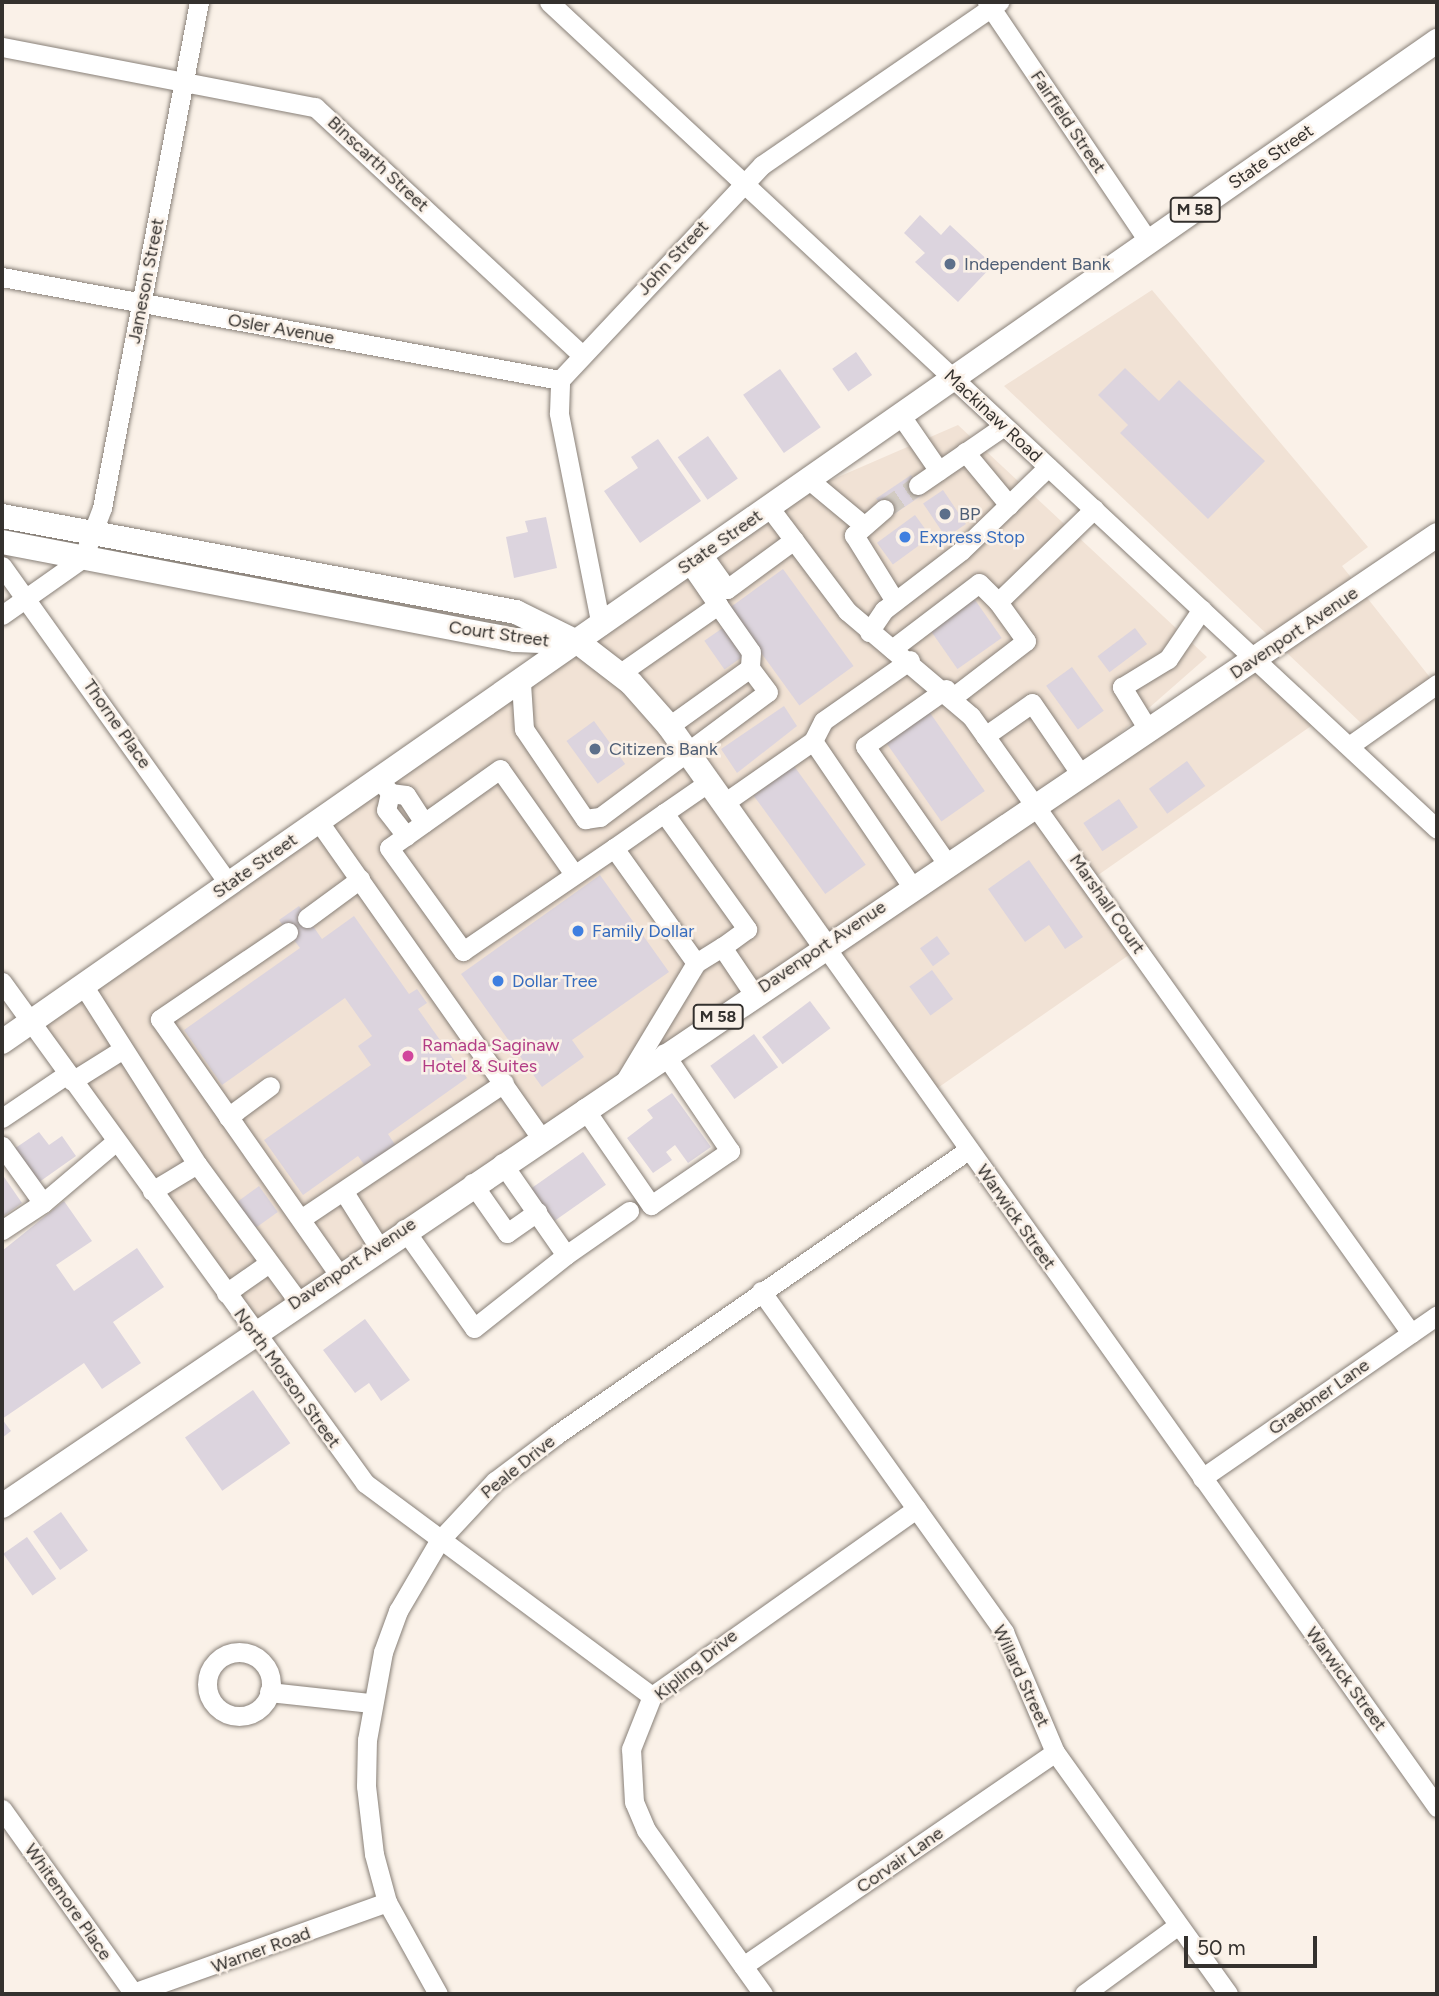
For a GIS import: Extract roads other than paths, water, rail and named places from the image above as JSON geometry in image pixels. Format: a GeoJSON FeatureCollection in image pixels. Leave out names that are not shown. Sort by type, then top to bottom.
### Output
{"type":"FeatureCollection","features":[{"type":"Feature","properties":{"kind":"main road","name":"State Street"},"geometry":{"type":"LineString","coordinates":[[2,1042],[319,822],[385,786],[521,683],[950,376],[1149,242],[1437,41]]}},
{"type":"Feature","properties":{"kind":"main road","name":"Court Street"},"geometry":{"type":"LineString","coordinates":[[2,516],[516,612],[579,643]]}},
{"type":"Feature","properties":{"kind":"main road","name":"Davenport Avenue"},"geometry":{"type":"LineString","coordinates":[[2,1506],[338,1273],[824,945],[1257,660],[1437,535]]}},
{"type":"Feature","properties":{"kind":"main road","name":"Court Street"},"geometry":{"type":"LineString","coordinates":[[2,542],[514,640],[579,643]]}},
{"type":"Feature","properties":{"kind":"main road","name":"Warwick Street"},"geometry":{"type":"LineString","coordinates":[[579,643],[619,674],[669,726],[824,945]]}},
{"type":"Feature","properties":{"kind":"street","name":"Jameson Street"},"geometry":{"type":"LineString","coordinates":[[83,558],[92,533],[142,304],[199,2]]}},
{"type":"Feature","properties":{"kind":"street","name":"Mackinaw Road"},"geometry":{"type":"LineString","coordinates":[[550,2],[1437,829]]}},
{"type":"Feature","properties":{"kind":"street","name":"John Street"},"geometry":{"type":"LineString","coordinates":[[560,380],[581,354],[743,183],[992,4]]}},
{"type":"Feature","properties":{"kind":"street","name":"Fairfield Street"},"geometry":{"type":"LineString","coordinates":[[992,4],[1149,242]]}},
{"type":"Feature","properties":{"kind":"street","name":"Binscarth Street"},"geometry":{"type":"LineString","coordinates":[[2,47],[315,107],[581,354]]}},
{"type":"Feature","properties":{"kind":"street","name":"Osler Avenue"},"geometry":{"type":"LineString","coordinates":[[2,277],[560,380]]}},
{"type":"Feature","properties":{"kind":"street"},"geometry":{"type":"LineString","coordinates":[[560,380],[559,413],[601,626]]}},
{"type":"Feature","properties":{"kind":"street"},"geometry":{"type":"LineString","coordinates":[[899,413],[939,471]]}},
{"type":"Feature","properties":{"kind":"street"},"geometry":{"type":"LineString","coordinates":[[918,485],[1004,426]]}},
{"type":"Feature","properties":{"kind":"street"},"geometry":{"type":"LineString","coordinates":[[965,452],[1009,505]]}},
{"type":"Feature","properties":{"kind":"street"},"geometry":{"type":"LineString","coordinates":[[869,632],[895,601],[1009,505],[1048,467]]}},
{"type":"Feature","properties":{"kind":"street"},"geometry":{"type":"LineString","coordinates":[[808,479],[862,524]]}},
{"type":"Feature","properties":{"kind":"street","name":"Marshall Court"},"geometry":{"type":"LineString","coordinates":[[769,506],[869,632],[910,660],[949,693],[985,736],[1411,1333]]}},
{"type":"Feature","properties":{"kind":"street"},"geometry":{"type":"LineString","coordinates":[[884,509],[862,524],[854,535],[858,548],[895,601]]}},
{"type":"Feature","properties":{"kind":"street"},"geometry":{"type":"LineString","coordinates":[[998,602],[1094,509]]}},
{"type":"Feature","properties":{"kind":"street"},"geometry":{"type":"LineString","coordinates":[[696,559],[727,589],[794,540]]}},
{"type":"Feature","properties":{"kind":"street"},"geometry":{"type":"LineString","coordinates":[[2,615],[83,558]]}},
{"type":"Feature","properties":{"kind":"street"},"geometry":{"type":"LineString","coordinates":[[521,683],[524,729],[585,819],[600,817],[768,692],[750,668],[751,652],[718,605],[696,559]]}},
{"type":"Feature","properties":{"kind":"street","name":"Thorne Place"},"geometry":{"type":"LineString","coordinates":[[2,566],[28,597],[229,884]]}},
{"type":"Feature","properties":{"kind":"street"},"geometry":{"type":"LineString","coordinates":[[892,649],[979,583],[998,602],[1026,641],[865,746],[948,865]]}},
{"type":"Feature","properties":{"kind":"street"},"geometry":{"type":"LineString","coordinates":[[619,674],[718,605]]}},
{"type":"Feature","properties":{"kind":"street"},"geometry":{"type":"LineString","coordinates":[[1149,731],[1122,687],[1168,659],[1202,610]]}},
{"type":"Feature","properties":{"kind":"street"},"geometry":{"type":"LineString","coordinates":[[724,803],[813,741],[823,721],[910,660]]}},
{"type":"Feature","properties":{"kind":"street"},"geometry":{"type":"LineString","coordinates":[[669,726],[750,668]]}},
{"type":"Feature","properties":{"kind":"street"},"geometry":{"type":"LineString","coordinates":[[1349,746],[1437,684]]}},
{"type":"Feature","properties":{"kind":"street"},"geometry":{"type":"LineString","coordinates":[[985,736],[1032,703],[1082,776]]}},
{"type":"Feature","properties":{"kind":"street"},"geometry":{"type":"LineString","coordinates":[[813,741],[913,888]]}},
{"type":"Feature","properties":{"kind":"street"},"geometry":{"type":"LineString","coordinates":[[574,874],[500,769],[389,848],[463,951],[709,782]]}},
{"type":"Feature","properties":{"kind":"street"},"geometry":{"type":"LineString","coordinates":[[406,836],[386,810],[385,786],[405,795],[424,822]]}},
{"type":"Feature","properties":{"kind":"street"},"geometry":{"type":"LineString","coordinates":[[626,1079],[696,964],[747,929],[664,813]]}},
{"type":"Feature","properties":{"kind":"street"},"geometry":{"type":"LineString","coordinates":[[319,822],[540,1137]]}},
{"type":"Feature","properties":{"kind":"street"},"geometry":{"type":"LineString","coordinates":[[614,848],[696,964]]}},
{"type":"Feature","properties":{"kind":"street"},"geometry":{"type":"LineString","coordinates":[[307,918],[360,879]]}},
{"type":"Feature","properties":{"kind":"street"},"geometry":{"type":"LineString","coordinates":[[288,932],[160,1019],[338,1273]]}},
{"type":"Feature","properties":{"kind":"street","name":"Warwick Street"},"geometry":{"type":"LineString","coordinates":[[824,945],[1437,1807]]}},
{"type":"Feature","properties":{"kind":"street"},"geometry":{"type":"LineString","coordinates":[[722,947],[753,993]]}},
{"type":"Feature","properties":{"kind":"street","name":"North Morson Street"},"geometry":{"type":"LineString","coordinates":[[2,982],[365,1483],[439,1541],[652,1696]]}},
{"type":"Feature","properties":{"kind":"street"},"geometry":{"type":"LineString","coordinates":[[83,985],[120,1051],[197,1164],[298,1301]]}},
{"type":"Feature","properties":{"kind":"street"},"geometry":{"type":"LineString","coordinates":[[2,1118],[120,1051]]}},
{"type":"Feature","properties":{"kind":"street"},"geometry":{"type":"LineString","coordinates":[[584,1108],[651,1205],[685,1182],[730,1151],[664,1053]]}},
{"type":"Feature","properties":{"kind":"street"},"geometry":{"type":"LineString","coordinates":[[302,1218],[503,1083]]}},
{"type":"Feature","properties":{"kind":"street"},"geometry":{"type":"LineString","coordinates":[[228,1117],[271,1086]]}},
{"type":"Feature","properties":{"kind":"street"},"geometry":{"type":"LineString","coordinates":[[2,1230],[43,1203],[116,1141]]}},
{"type":"Feature","properties":{"kind":"street"},"geometry":{"type":"LineString","coordinates":[[2,1146],[43,1203]]}},
{"type":"Feature","properties":{"kind":"street","name":"Peale Drive"},"geometry":{"type":"LineString","coordinates":[[438,1994],[387,1902],[368,1820],[372,1703],[398,1611],[439,1541],[495,1481],[761,1291],[968,1150]]}},
{"type":"Feature","properties":{"kind":"street"},"geometry":{"type":"LineString","coordinates":[[502,1163],[566,1255]]}},
{"type":"Feature","properties":{"kind":"street"},"geometry":{"type":"LineString","coordinates":[[152,1191],[197,1164]]}},
{"type":"Feature","properties":{"kind":"street"},"geometry":{"type":"LineString","coordinates":[[472,1184],[507,1233],[537,1213]]}},
{"type":"Feature","properties":{"kind":"street"},"geometry":{"type":"LineString","coordinates":[[344,1192],[378,1246]]}},
{"type":"Feature","properties":{"kind":"street"},"geometry":{"type":"LineString","coordinates":[[404,1229],[474,1328],[566,1255],[629,1211]]}},
{"type":"Feature","properties":{"kind":"street"},"geometry":{"type":"LineString","coordinates":[[226,1293],[268,1262]]}},
{"type":"Feature","properties":{"kind":"street","name":"Willard Street"},"geometry":{"type":"LineString","coordinates":[[761,1291],[1004,1632],[1055,1752],[1228,1994]]}},
{"type":"Feature","properties":{"kind":"street","name":"Graebner Lane"},"geometry":{"type":"LineString","coordinates":[[1202,1478],[1437,1315]]}},
{"type":"Feature","properties":{"kind":"street","name":"Kipling Drive"},"geometry":{"type":"LineString","coordinates":[[763,1994],[646,1830],[634,1802],[631,1749],[652,1696],[916,1509]]}},
{"type":"Feature","properties":{"kind":"street"},"geometry":{"type":"LineString","coordinates":[[270,1692],[372,1703]]}},
{"type":"Feature","properties":{"kind":"street","name":"Corvair Lane"},"geometry":{"type":"LineString","coordinates":[[743,1966],[1055,1752]]}},
{"type":"Feature","properties":{"kind":"street","name":"Whitemore Place"},"geometry":{"type":"LineString","coordinates":[[2,1809],[134,1994]]}},
{"type":"Feature","properties":{"kind":"street","name":"Warner Road"},"geometry":{"type":"LineString","coordinates":[[134,1994],[387,1902]]}},
{"type":"Feature","properties":{"kind":"street"},"geometry":{"type":"LineString","coordinates":[[1084,1994],[1177,1926]]}},
{"type":"Feature","properties":{"kind":"tunnel"},"geometry":{"type":"LineString","coordinates":[[884,509],[918,485]]}},
{"type":"Feature","properties":{"kind":"place","name":"Independent Bank"},"geometry":{"type":"Point","coordinates":[950,264]}},
{"type":"Feature","properties":{"kind":"place","name":"BP"},"geometry":{"type":"Point","coordinates":[945,514]}},
{"type":"Feature","properties":{"kind":"place","name":"Express Stop"},"geometry":{"type":"Point","coordinates":[905,537]}},
{"type":"Feature","properties":{"kind":"place","name":"Citizens Bank"},"geometry":{"type":"Point","coordinates":[595,749]}},
{"type":"Feature","properties":{"kind":"place","name":"Family Dollar"},"geometry":{"type":"Point","coordinates":[578,931]}},
{"type":"Feature","properties":{"kind":"place","name":"Dollar Tree"},"geometry":{"type":"Point","coordinates":[498,981]}},
{"type":"Feature","properties":{"kind":"place","name":"Ramada Saginaw Hotel & Suites"},"geometry":{"type":"Point","coordinates":[408,1056]}}]}
